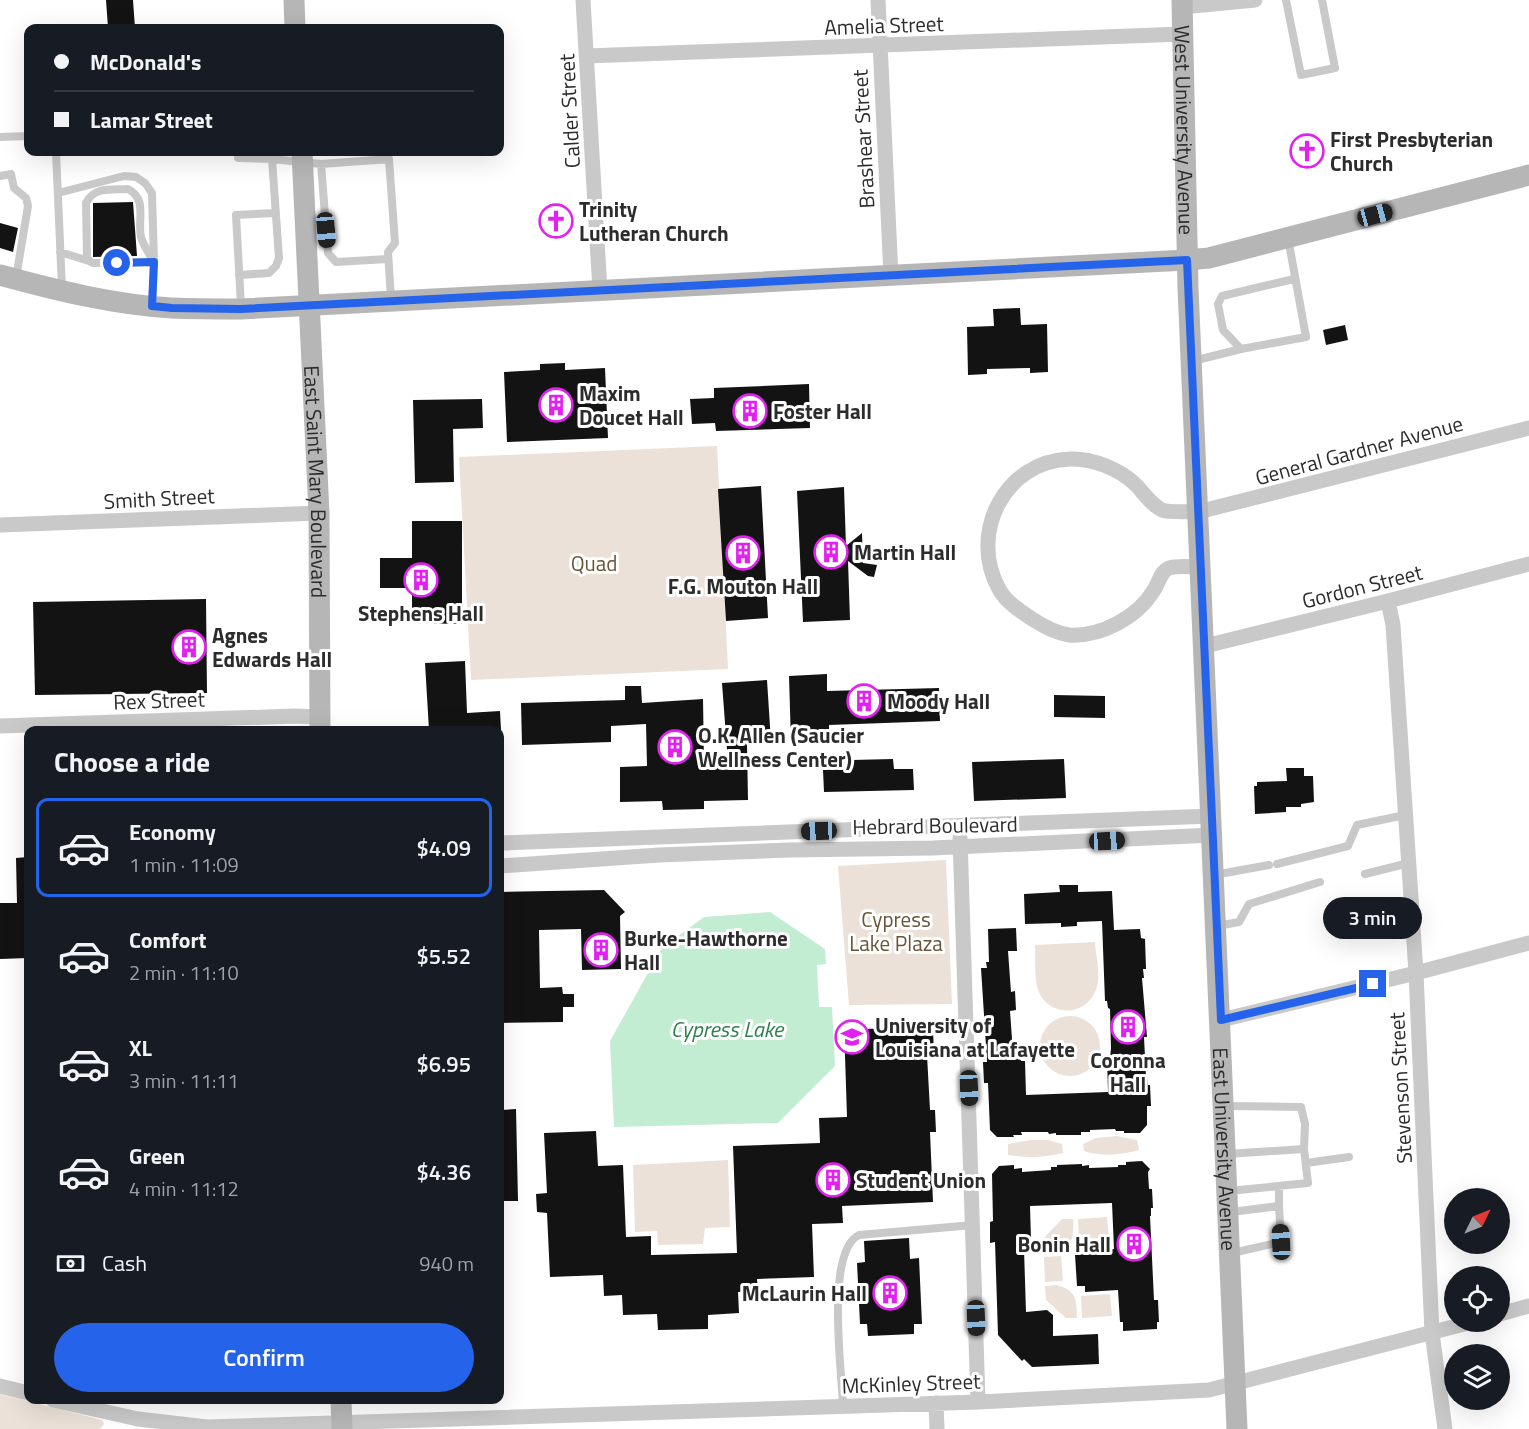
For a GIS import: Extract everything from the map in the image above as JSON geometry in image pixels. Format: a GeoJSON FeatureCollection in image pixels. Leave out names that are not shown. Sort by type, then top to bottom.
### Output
{"type":"FeatureCollection","features":[{"type":"Feature","properties":{"kind":"main road"},"geometry":{"type":"LineString","coordinates":[[294,0],[295,24]]}},
{"type":"Feature","properties":{"kind":"main road","name":"West University Avenue"},"geometry":{"type":"LineString","coordinates":[[1182,3],[1187,260]]}},
{"type":"Feature","properties":{"kind":"main road","name":"East Saint Mary Boulevard"},"geometry":{"type":"LineString","coordinates":[[308,159],[310,305],[319,513],[320,724]]}},
{"type":"Feature","properties":{"kind":"main road"},"geometry":{"type":"LineString","coordinates":[[8,277],[62,290],[152,306],[241,309],[1187,260],[1209,258],[1529,175]]}},
{"type":"Feature","properties":{"kind":"main road","name":"East University Avenue"},"geometry":{"type":"LineString","coordinates":[[1187,260],[1237,1429]]}},
{"type":"Feature","properties":{"kind":"main road"},"geometry":{"type":"LineString","coordinates":[[341,1404],[341,1426]]}},
{"type":"Feature","properties":{"kind":"street","name":"Calder Street"},"geometry":{"type":"LineString","coordinates":[[583,0],[600,291]]}},
{"type":"Feature","properties":{"kind":"street","name":"Brashear Street"},"geometry":{"type":"LineString","coordinates":[[878,0],[891,276]]}},
{"type":"Feature","properties":{"kind":"street"},"geometry":{"type":"LineString","coordinates":[[1182,3],[1255,0]]}},
{"type":"Feature","properties":{"kind":"street","name":"Amelia Street"},"geometry":{"type":"LineString","coordinates":[[586,57],[1183,34]]}},
{"type":"Feature","properties":{"kind":"street","name":"General Gardner Avenue"},"geometry":{"type":"LineString","coordinates":[[1201,567],[1168,568],[1161,575],[1154,591],[1129,616],[1093,634],[1068,635],[1045,628],[1017,609],[999,589],[992,571],[988,550],[990,527],[996,505],[1011,485],[1028,471],[1048,462],[1070,459],[1092,461],[1114,469],[1135,483],[1153,503],[1163,510],[1198,512],[1529,428]]}},
{"type":"Feature","properties":{"kind":"street","name":"Smith Street"},"geometry":{"type":"LineString","coordinates":[[0,525],[319,513]]}},
{"type":"Feature","properties":{"kind":"street","name":"Gordon Street"},"geometry":{"type":"LineString","coordinates":[[1204,646],[1529,564]]}},
{"type":"Feature","properties":{"kind":"street","name":"Stevenson Street"},"geometry":{"type":"LineString","coordinates":[[1388,601],[1393,625],[1416,973],[1432,1333],[1445,1429]]}},
{"type":"Feature","properties":{"kind":"street","name":"Rex Street"},"geometry":{"type":"LineString","coordinates":[[0,726],[295,716],[320,724]]}},
{"type":"Feature","properties":{"kind":"street"},"geometry":{"type":"LineString","coordinates":[[1106,820],[1107,841]]}},
{"type":"Feature","properties":{"kind":"street","name":"Hebrard Boulevard"},"geometry":{"type":"LineString","coordinates":[[504,843],[1106,820],[1212,825]]}},
{"type":"Feature","properties":{"kind":"street","name":"Hebrard Boulevard"},"geometry":{"type":"LineString","coordinates":[[504,866],[790,849],[1107,841],[1212,825]]}},
{"type":"Feature","properties":{"kind":"street"},"geometry":{"type":"LineString","coordinates":[[960,826],[978,1402]]}},
{"type":"Feature","properties":{"kind":"street"},"geometry":{"type":"LineString","coordinates":[[659,837],[659,855]]}},
{"type":"Feature","properties":{"kind":"street"},"geometry":{"type":"LineString","coordinates":[[1221,1020],[1529,943]]}},
{"type":"Feature","properties":{"kind":"street"},"geometry":{"type":"LineString","coordinates":[[1510,1311],[1529,1306]]}},
{"type":"Feature","properties":{"kind":"street","name":"McKinley Street"},"geometry":{"type":"LineString","coordinates":[[71,1404],[138,1419],[207,1427],[341,1426],[978,1402],[1209,1390],[1444,1330]]}},
{"type":"Feature","properties":{"kind":"street"},"geometry":{"type":"LineString","coordinates":[[0,1386],[24,1392]]}},
{"type":"Feature","properties":{"kind":"street"},"geometry":{"type":"LineString","coordinates":[[936,1403],[936,1429]]}},
{"type":"Feature","properties":{"kind":"street"},"geometry":{"type":"LineString","coordinates":[[124,1429],[138,1419]]}},
{"type":"Feature","properties":{"kind":"lane"},"geometry":{"type":"LineString","coordinates":[[1286,0],[1301,75],[1335,68],[1322,0]]}},
{"type":"Feature","properties":{"kind":"lane"},"geometry":{"type":"LineString","coordinates":[[0,137],[24,136]]}},
{"type":"Feature","properties":{"kind":"lane"},"geometry":{"type":"LineString","coordinates":[[56,156],[62,290]]}},
{"type":"Feature","properties":{"kind":"lane"},"geometry":{"type":"LineString","coordinates":[[238,158],[389,159],[395,243],[388,252],[391,301]]}},
{"type":"Feature","properties":{"kind":"lane"},"geometry":{"type":"LineString","coordinates":[[239,275],[269,273],[276,266],[279,258],[272,159]]}},
{"type":"Feature","properties":{"kind":"lane"},"geometry":{"type":"LineString","coordinates":[[308,159],[328,253],[336,262],[388,259]]}},
{"type":"Feature","properties":{"kind":"lane"},"geometry":{"type":"LineString","coordinates":[[0,176],[11,174],[14,188],[26,198],[28,206],[8,277]]}},
{"type":"Feature","properties":{"kind":"lane"},"geometry":{"type":"LineString","coordinates":[[58,194],[124,176],[136,177],[145,183],[152,193],[154,262],[152,306]]}},
{"type":"Feature","properties":{"kind":"lane"},"geometry":{"type":"LineString","coordinates":[[89,261],[86,203],[99,190],[128,189],[139,198],[141,238],[154,262]]}},
{"type":"Feature","properties":{"kind":"lane"},"geometry":{"type":"LineString","coordinates":[[241,309],[236,215],[276,213]]}},
{"type":"Feature","properties":{"kind":"lane"},"geometry":{"type":"LineString","coordinates":[[1192,362],[1241,349],[1306,337],[1288,238]]}},
{"type":"Feature","properties":{"kind":"lane"},"geometry":{"type":"LineString","coordinates":[[60,252],[99,264],[154,262]]}},
{"type":"Feature","properties":{"kind":"lane"},"geometry":{"type":"LineString","coordinates":[[1241,349],[1223,330],[1218,304],[1222,296],[1294,279]]}},
{"type":"Feature","properties":{"kind":"lane"},"geometry":{"type":"LineString","coordinates":[[1214,875],[1348,846],[1357,825],[1405,815]]}},
{"type":"Feature","properties":{"kind":"lane"},"geometry":{"type":"LineString","coordinates":[[1365,874],[1408,862]]}},
{"type":"Feature","properties":{"kind":"lane"},"geometry":{"type":"LineString","coordinates":[[1217,926],[1239,922],[1248,904],[1320,882]]}},
{"type":"Feature","properties":{"kind":"lane"},"geometry":{"type":"LineString","coordinates":[[1224,1106],[1301,1107],[1305,1124],[1304,1149],[1308,1183],[1279,1186],[1228,1202]]}},
{"type":"Feature","properties":{"kind":"lane"},"geometry":{"type":"LineString","coordinates":[[1226,1154],[1304,1149]]}},
{"type":"Feature","properties":{"kind":"lane"},"geometry":{"type":"LineString","coordinates":[[1306,1163],[1349,1157]]}},
{"type":"Feature","properties":{"kind":"lane"},"geometry":{"type":"LineString","coordinates":[[1230,1253],[1281,1242],[1279,1186]]}},
{"type":"Feature","properties":{"kind":"lane"},"geometry":{"type":"LineString","coordinates":[[1228,1202],[1279,1206]]}},
{"type":"Feature","properties":{"kind":"lane"},"geometry":{"type":"LineString","coordinates":[[843,1406],[838,1331],[838,1285],[842,1261],[850,1242],[859,1235],[973,1225]]}},
{"type":"Feature","properties":{"kind":"green space","name":"Quad"},"geometry":{"type":"Polygon","coordinates":[[[717,446],[728,669],[471,680],[459,457],[717,446]]]}},
{"type":"Feature","properties":{"kind":"green space","name":"Cypress Lake Plaza"},"geometry":{"type":"Polygon","coordinates":[[[946,860],[952,1004],[849,1005],[838,866],[946,860]]]}},
{"type":"Feature","properties":{"kind":"green space"},"geometry":{"type":"Polygon","coordinates":[[[1095,942],[1098,980],[1095,992],[1089,1001],[1073,1010],[1055,1008],[1047,1003],[1037,986],[1035,945],[1095,942]]]}},
{"type":"Feature","properties":{"kind":"green space"},"geometry":{"type":"Polygon","coordinates":[[[1070,1016],[1087,1021],[1095,1029],[1100,1046],[1095,1063],[1087,1071],[1070,1076],[1053,1071],[1045,1063],[1040,1046],[1045,1029],[1053,1021],[1070,1016]]]}},
{"type":"Feature","properties":{"kind":"green space"},"geometry":{"type":"Polygon","coordinates":[[[1117,1136],[1137,1140],[1139,1150],[1111,1155],[1084,1151],[1083,1144],[1096,1138],[1117,1136]]]}},
{"type":"Feature","properties":{"kind":"green space"},"geometry":{"type":"Polygon","coordinates":[[[1048,1140],[1062,1144],[1063,1153],[1036,1157],[1008,1155],[1008,1144],[1048,1140]]]}},
{"type":"Feature","properties":{"kind":"green space"},"geometry":{"type":"Polygon","coordinates":[[[728,1160],[730,1227],[705,1228],[703,1244],[658,1245],[657,1231],[635,1232],[633,1165],[728,1160]]]}},
{"type":"Feature","properties":{"kind":"green space"},"geometry":{"type":"Polygon","coordinates":[[[1107,1217],[1109,1240],[1079,1240],[1078,1219],[1107,1217]]]}},
{"type":"Feature","properties":{"kind":"green space"},"geometry":{"type":"Polygon","coordinates":[[[1062,1219],[1073,1219],[1073,1234],[1069,1245],[1053,1253],[1044,1253],[1044,1238],[1062,1219]]]}},
{"type":"Feature","properties":{"kind":"green space"},"geometry":{"type":"Polygon","coordinates":[[[1061,1256],[1063,1281],[1045,1282],[1044,1257],[1061,1256]]]}},
{"type":"Feature","properties":{"kind":"green space"},"geometry":{"type":"Polygon","coordinates":[[[1056,1285],[1068,1290],[1074,1296],[1077,1318],[1066,1318],[1046,1300],[1045,1286],[1056,1285]]]}},
{"type":"Feature","properties":{"kind":"green space"},"geometry":{"type":"Polygon","coordinates":[[[1110,1294],[1112,1316],[1082,1318],[1081,1296],[1110,1294]]]}},
{"type":"Feature","properties":{"kind":"green space"},"geometry":{"type":"Polygon","coordinates":[[[0,1394],[24,1400],[24,1404],[39,1404],[102,1420],[104,1424],[100,1429],[0,1429],[0,1394]]]}},
{"type":"Feature","properties":{"kind":"water"},"geometry":{"type":"Polygon","coordinates":[[[582,556],[590,561],[591,565],[586,573],[582,574],[574,569],[573,565],[578,557],[582,556]]]}},
{"type":"Feature","properties":{"kind":"water","name":"Cypress Lake"},"geometry":{"type":"Polygon","coordinates":[[[770,912],[825,949],[826,964],[817,965],[819,1007],[832,1007],[835,1066],[778,1123],[614,1127],[610,1041],[662,948],[704,917],[770,912]]]}},
{"type":"Feature","properties":{"kind":"building"},"geometry":{"type":"Polygon","coordinates":[[[106,0],[133,0],[135,24],[108,24],[106,0]]]}},
{"type":"Feature","properties":{"kind":"building"},"geometry":{"type":"Polygon","coordinates":[[[133,202],[137,256],[93,257],[93,203],[133,202]]]}},
{"type":"Feature","properties":{"kind":"building"},"geometry":{"type":"Polygon","coordinates":[[[0,223],[18,228],[13,252],[0,248],[0,223]]]}},
{"type":"Feature","properties":{"kind":"building"},"geometry":{"type":"Polygon","coordinates":[[[1020,308],[1021,325],[1047,324],[1048,372],[1030,373],[1030,368],[987,369],[987,374],[968,375],[967,327],[994,326],[993,309],[1020,308]]]}},
{"type":"Feature","properties":{"kind":"building"},"geometry":{"type":"Polygon","coordinates":[[[1345,325],[1348,340],[1326,345],[1323,330],[1345,325]]]}},
{"type":"Feature","properties":{"kind":"building","name":"Maxim Doucet Hall"},"geometry":{"type":"Polygon","coordinates":[[[565,363],[565,370],[605,368],[608,438],[507,442],[504,372],[540,370],[540,364],[565,363]]]}},
{"type":"Feature","properties":{"kind":"building","name":"Foster Hall"},"geometry":{"type":"Polygon","coordinates":[[[809,384],[810,428],[716,431],[715,423],[692,424],[690,399],[714,398],[714,388],[809,384]]]}},
{"type":"Feature","properties":{"kind":"building"},"geometry":{"type":"Polygon","coordinates":[[[482,399],[483,428],[453,429],[454,482],[415,483],[413,400],[482,399]]]}},
{"type":"Feature","properties":{"kind":"building","name":"F.G. Mouton Hall"},"geometry":{"type":"Polygon","coordinates":[[[761,486],[768,618],[726,621],[718,489],[761,486]]]}},
{"type":"Feature","properties":{"kind":"building","name":"Martin Hall"},"geometry":{"type":"Polygon","coordinates":[[[844,487],[846,546],[862,533],[863,563],[877,565],[874,577],[868,576],[848,561],[850,620],[803,622],[797,491],[844,487]]]}},
{"type":"Feature","properties":{"kind":"building","name":"Stephens Hall"},"geometry":{"type":"Polygon","coordinates":[[[412,521],[462,521],[462,624],[412,623],[412,588],[380,588],[380,558],[412,558],[412,521]]]}},
{"type":"Feature","properties":{"kind":"building","name":"Agnes Edwards Hall"},"geometry":{"type":"Polygon","coordinates":[[[206,599],[207,693],[35,695],[33,602],[206,599]]]}},
{"type":"Feature","properties":{"kind":"building"},"geometry":{"type":"Polygon","coordinates":[[[465,661],[467,713],[500,711],[501,726],[429,726],[425,663],[465,661]]]}},
{"type":"Feature","properties":{"kind":"building","name":"Moody Hall"},"geometry":{"type":"Polygon","coordinates":[[[827,674],[827,691],[939,688],[940,721],[829,725],[829,742],[791,743],[789,676],[827,674]]]}},
{"type":"Feature","properties":{"kind":"building"},"geometry":{"type":"Polygon","coordinates":[[[767,680],[771,742],[747,744],[748,800],[704,801],[704,809],[663,810],[662,801],[620,802],[620,767],[647,766],[646,724],[611,726],[611,742],[522,745],[521,703],[625,700],[625,686],[641,686],[642,703],[703,699],[704,763],[728,763],[722,683],[767,680]]]}},
{"type":"Feature","properties":{"kind":"building"},"geometry":{"type":"Polygon","coordinates":[[[1054,695],[1105,696],[1105,718],[1054,717],[1054,695]]]}},
{"type":"Feature","properties":{"kind":"building"},"geometry":{"type":"Polygon","coordinates":[[[893,759],[894,769],[913,769],[914,790],[824,792],[823,770],[851,769],[851,760],[893,759]]]}},
{"type":"Feature","properties":{"kind":"building"},"geometry":{"type":"Polygon","coordinates":[[[1064,759],[1066,798],[974,801],[972,762],[1064,759]]]}},
{"type":"Feature","properties":{"kind":"building"},"geometry":{"type":"Polygon","coordinates":[[[1286,768],[1304,768],[1304,776],[1313,776],[1314,802],[1301,804],[1301,807],[1286,807],[1286,812],[1255,814],[1254,786],[1257,786],[1257,782],[1287,781],[1286,768]]]}},
{"type":"Feature","properties":{"kind":"building"},"geometry":{"type":"Polygon","coordinates":[[[24,857],[24,958],[0,959],[0,903],[17,903],[16,858],[24,857]]]}},
{"type":"Feature","properties":{"kind":"building","name":"Coronna Hall"},"geometry":{"type":"Polygon","coordinates":[[[1059,885],[1078,885],[1078,892],[1112,891],[1114,930],[1140,929],[1141,938],[1145,939],[1146,969],[1143,969],[1144,978],[1142,978],[1147,1037],[1144,1037],[1146,1077],[1150,1085],[1151,1106],[1147,1106],[1147,1125],[1140,1133],[1124,1133],[1124,1131],[1115,1129],[1090,1130],[1090,1132],[1081,1132],[1081,1135],[1021,1132],[1022,1135],[1013,1135],[1014,1137],[997,1137],[990,1130],[988,1083],[984,1083],[983,1062],[987,1062],[981,968],[987,968],[986,962],[989,962],[988,929],[1016,928],[1017,951],[1008,951],[1011,992],[1015,991],[1016,1010],[1010,1011],[1013,1053],[1020,1053],[1021,1061],[1025,1061],[1026,1095],[1108,1092],[1107,1057],[1110,1057],[1111,1049],[1110,1009],[1105,1001],[1102,921],[1077,922],[1077,926],[1061,927],[1061,923],[1025,924],[1024,894],[1060,892],[1059,885]]]}},
{"type":"Feature","properties":{"kind":"building","name":"Burke-Hawthorne Hall"},"geometry":{"type":"Polygon","coordinates":[[[604,890],[625,912],[620,916],[621,969],[582,970],[581,929],[539,930],[540,988],[562,987],[563,994],[574,994],[574,1007],[563,1007],[563,1022],[504,1023],[504,892],[604,890]]]}},
{"type":"Feature","properties":{"kind":"building","name":"Student Union"},"geometry":{"type":"Polygon","coordinates":[[[844,1025],[863,1025],[864,1029],[927,1027],[927,1030],[933,1030],[934,1054],[927,1055],[930,1110],[935,1110],[936,1132],[930,1132],[933,1202],[842,1206],[843,1223],[812,1224],[814,1277],[757,1279],[758,1291],[738,1292],[739,1313],[708,1315],[708,1329],[658,1330],[657,1314],[623,1315],[622,1295],[604,1296],[603,1275],[550,1277],[547,1213],[537,1212],[536,1194],[547,1193],[544,1133],[596,1131],[598,1166],[623,1165],[626,1237],[651,1236],[651,1255],[737,1253],[733,1146],[820,1143],[819,1118],[847,1117],[844,1025]]]}},
{"type":"Feature","properties":{"kind":"building"},"geometry":{"type":"Polygon","coordinates":[[[516,1109],[518,1201],[504,1201],[504,1110],[516,1109]]]}},
{"type":"Feature","properties":{"kind":"building","name":"Bonin Hall"},"geometry":{"type":"Polygon","coordinates":[[[1142,1161],[1150,1169],[1148,1172],[1149,1189],[1152,1189],[1153,1208],[1151,1208],[1150,1216],[1154,1300],[1158,1300],[1157,1329],[1123,1331],[1123,1322],[1120,1322],[1118,1290],[1085,1292],[1085,1286],[1077,1286],[1075,1255],[1083,1254],[1083,1250],[1114,1249],[1112,1203],[1030,1206],[1031,1240],[1028,1240],[1028,1249],[1024,1249],[1026,1312],[1047,1310],[1053,1315],[1053,1336],[1098,1334],[1099,1364],[1032,1367],[1024,1359],[1022,1361],[998,1335],[995,1242],[990,1243],[990,1222],[993,1221],[992,1174],[999,1166],[1014,1165],[1014,1169],[1022,1168],[1022,1172],[1051,1170],[1051,1167],[1057,1167],[1057,1165],[1082,1164],[1082,1166],[1089,1165],[1089,1168],[1118,1167],[1118,1165],[1126,1165],[1126,1162],[1142,1161]]]}},
{"type":"Feature","properties":{"kind":"building","name":"McLaurin Hall"},"geometry":{"type":"Polygon","coordinates":[[[909,1238],[910,1259],[919,1258],[922,1324],[914,1324],[914,1334],[868,1336],[867,1324],[860,1324],[857,1263],[865,1262],[864,1241],[909,1238]]]}},
{"type":"Feature","properties":{"kind":"place","name":"First Presbyterian Church"},"geometry":{"type":"Point","coordinates":[1307,151]}},
{"type":"Feature","properties":{"kind":"place","name":"Trinity Lutheran Church"},"geometry":{"type":"Point","coordinates":[556,221]}},
{"type":"Feature","properties":{"kind":"place","name":"Maxim Doucet Hall"},"geometry":{"type":"Point","coordinates":[556,405]}},
{"type":"Feature","properties":{"kind":"place","name":"Foster Hall"},"geometry":{"type":"Point","coordinates":[750,411]}},
{"type":"Feature","properties":{"kind":"place","name":"Martin Hall"},"geometry":{"type":"Point","coordinates":[831,552]}},
{"type":"Feature","properties":{"kind":"place","name":"F.G. Mouton Hall"},"geometry":{"type":"Point","coordinates":[743,553]}},
{"type":"Feature","properties":{"kind":"place","name":"Stephens Hall"},"geometry":{"type":"Point","coordinates":[421,580]}},
{"type":"Feature","properties":{"kind":"place","name":"Agnes Edwards Hall"},"geometry":{"type":"Point","coordinates":[189,647]}},
{"type":"Feature","properties":{"kind":"place","name":"Moody Hall"},"geometry":{"type":"Point","coordinates":[864,701]}},
{"type":"Feature","properties":{"kind":"place","name":"O.K. Allen (Saucier Wellness Center)"},"geometry":{"type":"Point","coordinates":[675,747]}},
{"type":"Feature","properties":{"kind":"place","name":"Burke-Hawthorne Hall"},"geometry":{"type":"Point","coordinates":[601,950]}},
{"type":"Feature","properties":{"kind":"place","name":"Coronna Hall"},"geometry":{"type":"Point","coordinates":[1128,1027]}},
{"type":"Feature","properties":{"kind":"place","name":"University of Louisiana at Lafayette"},"geometry":{"type":"Point","coordinates":[852,1037]}},
{"type":"Feature","properties":{"kind":"place","name":"Student Union"},"geometry":{"type":"Point","coordinates":[833,1180]}},
{"type":"Feature","properties":{"kind":"place","name":"Bonin Hall"},"geometry":{"type":"Point","coordinates":[1134,1244]}},
{"type":"Feature","properties":{"kind":"place","name":"McLaurin Hall"},"geometry":{"type":"Point","coordinates":[890,1293]}},
{"type":"Feature","properties":{"kind":"route"},"geometry":{"type":"LineString","coordinates":[[117,263],[154,262],[152,306],[241,309],[1187,260],[1221,1020],[1373,984]]}}]}
